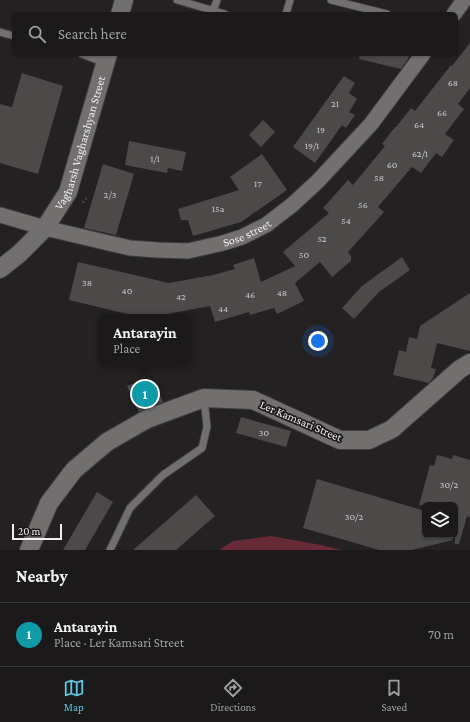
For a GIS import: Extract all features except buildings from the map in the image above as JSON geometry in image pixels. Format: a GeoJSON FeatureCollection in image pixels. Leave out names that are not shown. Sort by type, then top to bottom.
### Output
{"type":"FeatureCollection","features":[{"type":"Feature","properties":{"kind":"street"},"geometry":{"type":"LineString","coordinates":[[121,12],[124,0]]}},
{"type":"Feature","properties":{"kind":"street"},"geometry":{"type":"LineString","coordinates":[[455,12],[464,0]]}},
{"type":"Feature","properties":{"kind":"street","name":"Sose street"},"geometry":{"type":"LineString","coordinates":[[0,215],[45,228],[130,248],[188,251],[242,237],[271,221],[292,205],[318,181],[371,124],[422,56]]}},
{"type":"Feature","properties":{"kind":"street","name":"Vagharsh Vagharshyan Street"},"geometry":{"type":"LineString","coordinates":[[0,269],[19,254],[45,228],[68,192],[107,58]]}},
{"type":"Feature","properties":{"kind":"street","name":"Ler Kamsari Street"},"geometry":{"type":"LineString","coordinates":[[29,550],[49,503],[74,470],[107,442],[147,419],[204,398],[253,400],[340,440],[369,440],[392,429],[460,369],[470,363]]}},
{"type":"Feature","properties":{"kind":"lane"},"geometry":{"type":"LineString","coordinates":[[177,0],[217,12]]}},
{"type":"Feature","properties":{"kind":"lane"},"geometry":{"type":"LineString","coordinates":[[213,11],[216,0]]}},
{"type":"Feature","properties":{"kind":"lane"},"geometry":{"type":"LineString","coordinates":[[287,12],[290,0]]}},
{"type":"Feature","properties":{"kind":"lane"},"geometry":{"type":"LineString","coordinates":[[331,0],[379,12]]}},
{"type":"Feature","properties":{"kind":"lane"},"geometry":{"type":"LineString","coordinates":[[0,32],[12,35]]}},
{"type":"Feature","properties":{"kind":"lane"},"geometry":{"type":"LineString","coordinates":[[94,56],[107,58]]}},
{"type":"Feature","properties":{"kind":"lane"},"geometry":{"type":"LineString","coordinates":[[110,550],[130,508],[163,475],[202,448],[207,427],[204,398]]}},
{"type":"Feature","properties":{"kind":"shaded area"},"geometry":{"type":"Polygon","coordinates":[[[271,536],[341,550],[219,550],[233,541],[271,536]]]}},
{"type":"Feature","properties":{"kind":"place","name":"Antarayin"},"geometry":{"type":"Point","coordinates":[145,394]}}]}
